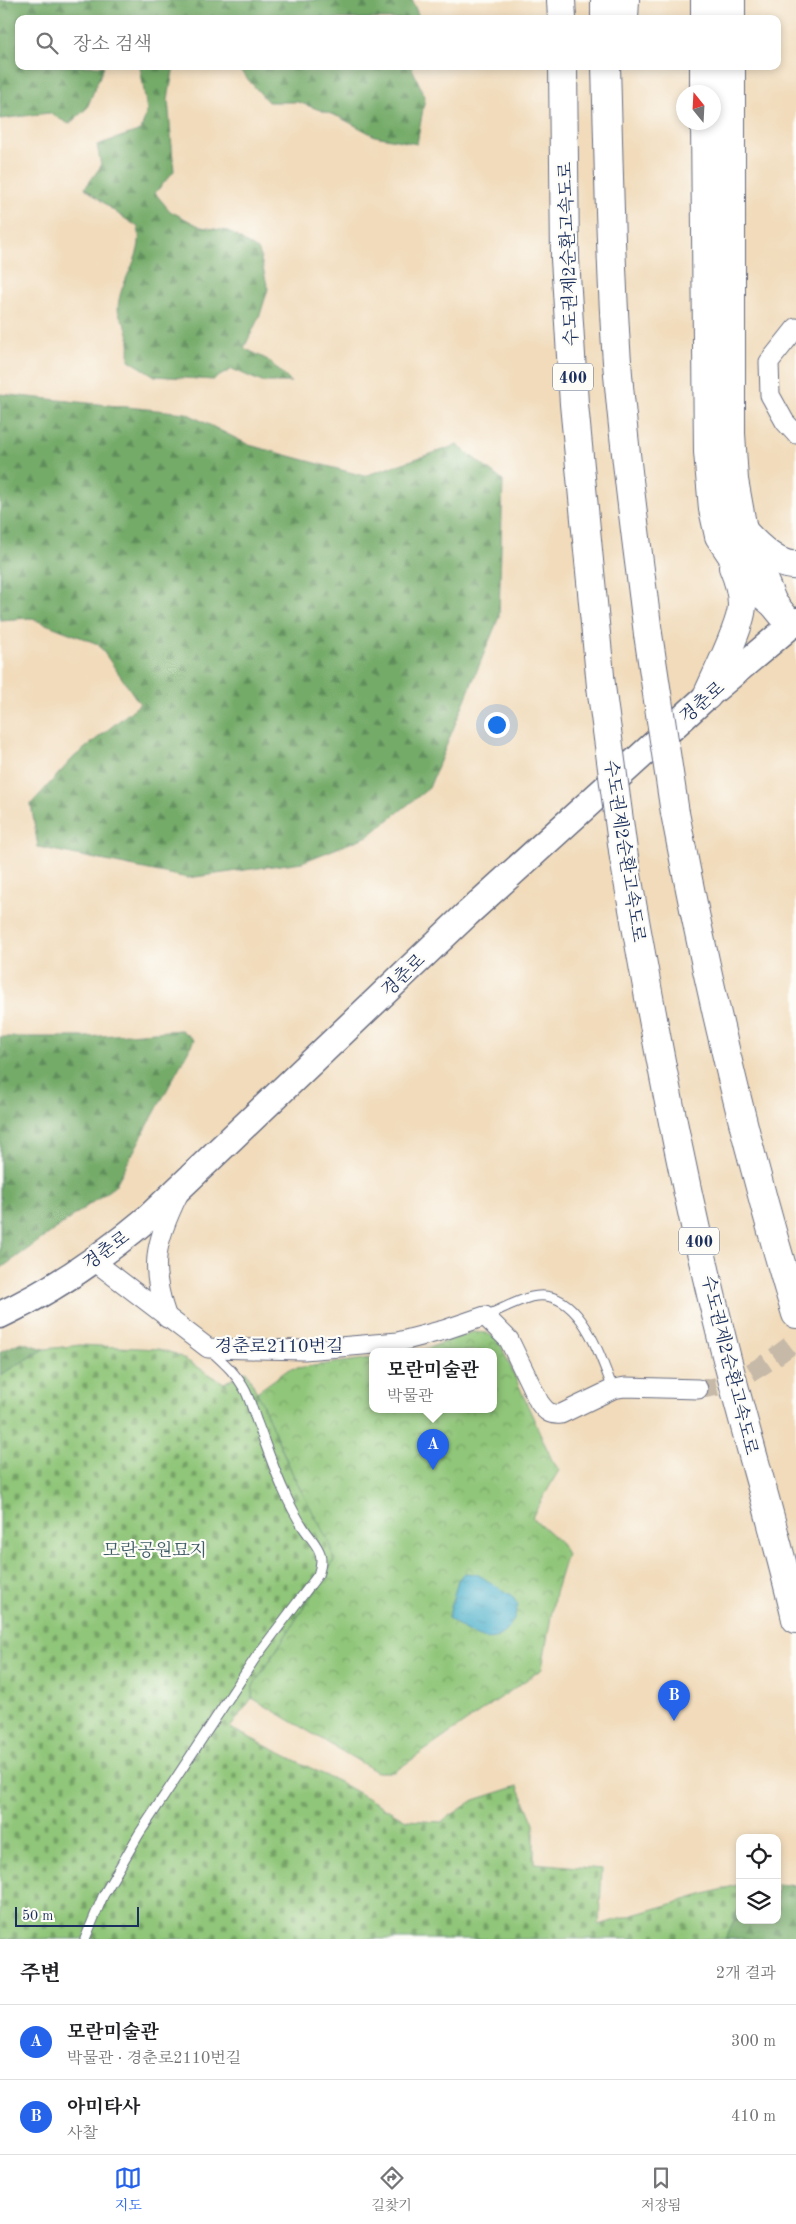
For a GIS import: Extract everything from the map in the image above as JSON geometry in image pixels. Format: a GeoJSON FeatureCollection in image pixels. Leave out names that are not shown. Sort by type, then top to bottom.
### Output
{"type":"FeatureCollection","features":[{"type":"Feature","properties":{"kind":"highway"},"geometry":{"type":"LineString","coordinates":[[563,0],[563,15]]}},
{"type":"Feature","properties":{"kind":"highway"},"geometry":{"type":"LineString","coordinates":[[605,0],[605,15]]}},
{"type":"Feature","properties":{"kind":"highway"},"geometry":{"type":"LineString","coordinates":[[624,15],[625,0]]}},
{"type":"Feature","properties":{"kind":"highway"},"geometry":{"type":"LineString","coordinates":[[705,15],[706,0]]}},
{"type":"Feature","properties":{"kind":"highway"},"geometry":{"type":"LineString","coordinates":[[731,0],[731,15]]}},
{"type":"Feature","properties":{"kind":"highway","name":"수도권제2순환고속도로"},"geometry":{"type":"LineString","coordinates":[[563,70],[565,259],[575,414],[601,686],[624,858],[653,1028],[682,1170],[721,1335],[796,1619]]}},
{"type":"Feature","properties":{"kind":"highway","name":"400"},"geometry":{"type":"LineString","coordinates":[[606,70],[609,190],[618,371],[626,457],[648,634],[675,813],[700,943],[726,1056],[796,1314]]}},
{"type":"Feature","properties":{"kind":"highway"},"geometry":{"type":"LineString","coordinates":[[609,190],[616,141],[621,70]]}},
{"type":"Feature","properties":{"kind":"highway"},"geometry":{"type":"LineString","coordinates":[[704,70],[704,85]]}},
{"type":"Feature","properties":{"kind":"highway"},"geometry":{"type":"LineString","coordinates":[[707,696],[739,620],[742,606],[740,582],[731,533],[734,480],[731,434],[731,70]]}},
{"type":"Feature","properties":{"kind":"highway"},"geometry":{"type":"LineString","coordinates":[[705,130],[708,452],[712,509],[731,533],[752,586],[794,623]]}},
{"type":"Feature","properties":{"kind":"highway"},"geometry":{"type":"LineString","coordinates":[[731,533],[790,566],[796,565]]}},
{"type":"Feature","properties":{"kind":"street"},"geometry":{"type":"LineString","coordinates":[[796,328],[768,362],[770,395],[785,422],[796,434]]}},
{"type":"Feature","properties":{"kind":"street","name":"경춘로"},"geometry":{"type":"LineString","coordinates":[[0,1315],[21,1305],[94,1261],[119,1242],[181,1188],[467,914],[707,696],[794,623]]}},
{"type":"Feature","properties":{"kind":"street"},"geometry":{"type":"LineString","coordinates":[[167,1318],[157,1288],[156,1254],[165,1223],[181,1188]]}},
{"type":"Feature","properties":{"kind":"street","name":"경춘로2110번길"},"geometry":{"type":"LineString","coordinates":[[94,1261],[208,1348],[304,1350],[389,1343],[444,1330],[485,1316]]}},
{"type":"Feature","properties":{"kind":"street"},"geometry":{"type":"LineString","coordinates":[[485,1316],[509,1340],[545,1411],[552,1415],[562,1414],[613,1389],[634,1387],[698,1389]]}},
{"type":"Feature","properties":{"kind":"lane"},"geometry":{"type":"LineString","coordinates":[[485,1316],[531,1297],[544,1296],[564,1303],[582,1320],[590,1333],[613,1389]]}},
{"type":"Feature","properties":{"kind":"lane"},"geometry":{"type":"LineString","coordinates":[[85,1939],[102,1896],[139,1834],[256,1656],[318,1575],[322,1566],[322,1556],[318,1547],[296,1517],[282,1485],[246,1391],[237,1376],[208,1348]]}},
{"type":"Feature","properties":{"kind":"green space"},"geometry":{"type":"Polygon","coordinates":[[[0,0],[412,0],[418,15],[15,15],[15,70],[102,70],[87,108],[69,124],[49,113],[0,119],[0,0]]]}},
{"type":"Feature","properties":{"kind":"green space"},"geometry":{"type":"Polygon","coordinates":[[[141,70],[173,70],[168,99],[174,171],[155,193],[170,211],[201,227],[228,231],[259,251],[268,289],[260,315],[244,348],[268,360],[291,382],[262,382],[232,369],[213,380],[155,376],[129,360],[128,333],[118,308],[123,286],[138,248],[138,227],[85,188],[101,166],[97,145],[141,130],[147,111],[141,70]]]}},
{"type":"Feature","properties":{"kind":"green space"},"geometry":{"type":"Polygon","coordinates":[[[240,70],[413,70],[425,97],[417,144],[375,136],[339,117],[298,102],[268,102],[240,70]]]}},
{"type":"Feature","properties":{"kind":"green space"},"geometry":{"type":"Polygon","coordinates":[[[0,394],[186,413],[249,445],[364,476],[457,445],[503,481],[499,617],[429,788],[368,836],[302,862],[188,878],[38,847],[31,804],[74,757],[140,704],[98,644],[30,618],[0,620],[0,394]]]}},
{"type":"Feature","properties":{"kind":"green space"},"geometry":{"type":"Polygon","coordinates":[[[181,1030],[194,1040],[115,1186],[0,1269],[0,1037],[87,1037],[181,1030]]]}},
{"type":"Feature","properties":{"kind":"green space"},"geometry":{"type":"Polygon","coordinates":[[[473,1332],[487,1333],[499,1341],[552,1460],[559,1470],[532,1517],[560,1542],[567,1554],[555,1593],[542,1669],[394,1772],[377,1772],[252,1698],[253,1686],[334,1561],[331,1546],[295,1479],[257,1392],[289,1369],[369,1359],[369,1413],[497,1413],[497,1348],[428,1348],[473,1332]]]}},
{"type":"Feature","properties":{"kind":"green space"},"geometry":{"type":"Polygon","coordinates":[[[21,1342],[45,1349],[0,1375],[0,1352],[21,1342]]]}},
{"type":"Feature","properties":{"kind":"green space","name":"모란공원묘지"},"geometry":{"type":"Polygon","coordinates":[[[80,1345],[158,1349],[176,1354],[224,1383],[246,1371],[295,1479],[328,1540],[334,1561],[253,1686],[252,1698],[230,1728],[339,1782],[406,1820],[441,1822],[474,1800],[518,1786],[534,1824],[534,1863],[602,1869],[599,1925],[736,1885],[736,1915],[726,1939],[0,1939],[0,1375],[45,1349],[80,1345]]]}},
{"type":"Feature","properties":{"kind":"green space"},"geometry":{"type":"Polygon","coordinates":[[[781,1884],[796,1886],[796,1939],[726,1939],[736,1915],[736,1924],[781,1924],[781,1884]]]}},
{"type":"Feature","properties":{"kind":"water"},"geometry":{"type":"Polygon","coordinates":[[[464,1573],[477,1574],[512,1596],[518,1605],[512,1622],[502,1634],[486,1639],[478,1637],[448,1618],[458,1580],[464,1573]]]}},
{"type":"Feature","properties":{"kind":"tunnel"},"geometry":{"type":"LineString","coordinates":[[698,1389],[725,1384],[750,1373],[796,1341]]}},
{"type":"Feature","properties":{"kind":"place","name":"모란미술관"},"geometry":{"type":"Point","coordinates":[433,1470]}},
{"type":"Feature","properties":{"kind":"place","name":"아미타사"},"geometry":{"type":"Point","coordinates":[674,1721]}}]}
